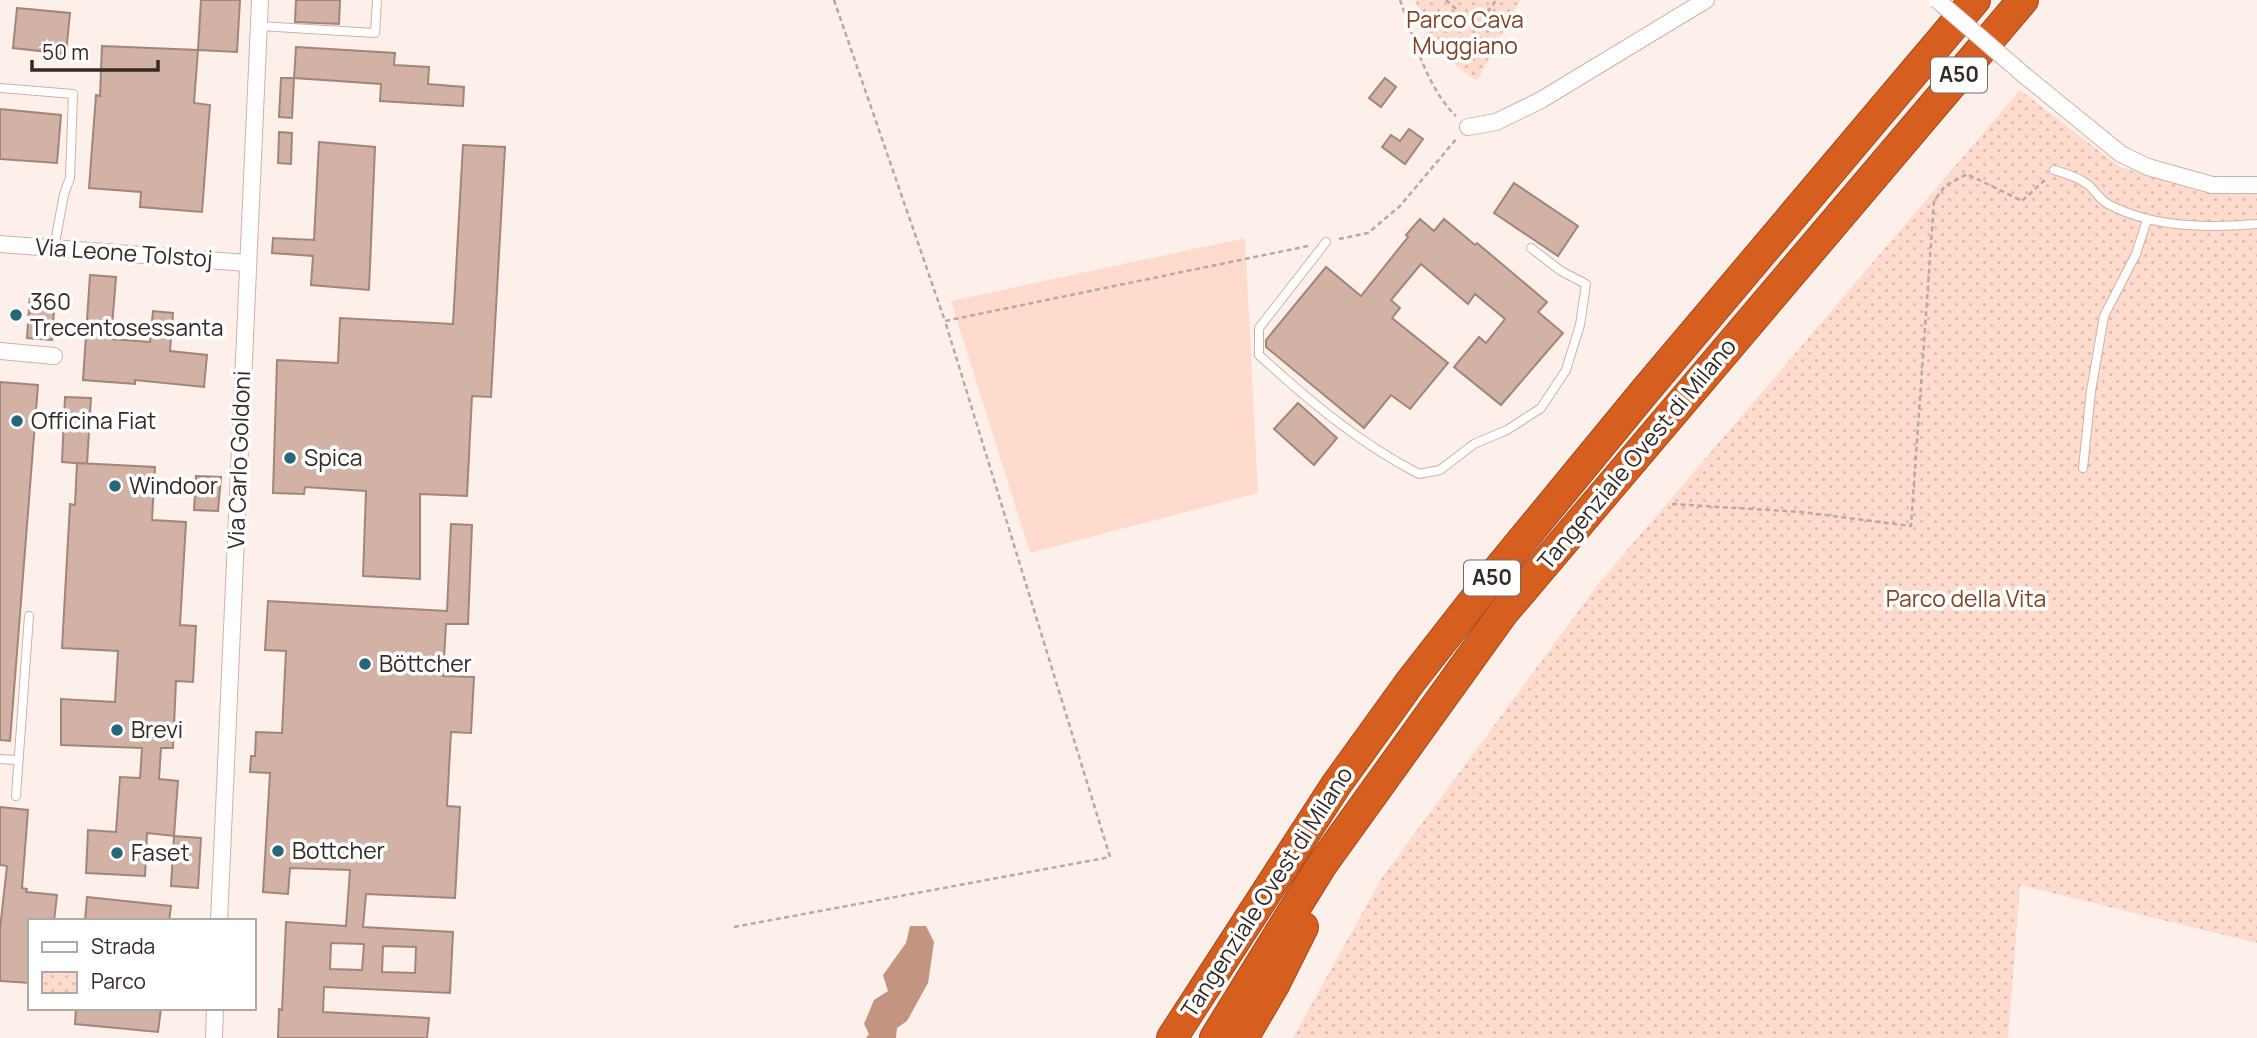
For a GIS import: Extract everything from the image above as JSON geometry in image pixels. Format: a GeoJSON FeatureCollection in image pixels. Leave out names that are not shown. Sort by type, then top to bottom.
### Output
{"type":"FeatureCollection","features":[{"type":"Feature","properties":{"kind":"highway","name":"Tangenziale Ovest di Milano"},"geometry":{"type":"LineString","coordinates":[[1173,1036],[1328,796],[1411,681],[1505,561],[1645,391],[1975,0]]}},
{"type":"Feature","properties":{"kind":"highway","name":"Tangenziale Ovest di Milano"},"geometry":{"type":"LineString","coordinates":[[1215,1038],[1321,866],[1503,613],[2023,0]]}},
{"type":"Feature","properties":{"kind":"highway"},"geometry":{"type":"LineString","coordinates":[[1243,1038],[1303,927],[1321,866]]}},
{"type":"Feature","properties":{"kind":"street","name":"Via Carlo Goldoni"},"geometry":{"type":"LineString","coordinates":[[219,919],[260,0]]}},
{"type":"Feature","properties":{"kind":"street"},"geometry":{"type":"LineString","coordinates":[[1468,127],[1496,122],[1541,100],[1706,0]]}},
{"type":"Feature","properties":{"kind":"street"},"geometry":{"type":"LineString","coordinates":[[1937,0],[2121,154],[2148,167],[2212,185],[2257,185]]}},
{"type":"Feature","properties":{"kind":"street","name":"Via Leone Tolstoj"},"geometry":{"type":"LineString","coordinates":[[0,244],[247,262]]}},
{"type":"Feature","properties":{"kind":"street"},"geometry":{"type":"LineString","coordinates":[[0,351],[54,356]]}},
{"type":"Feature","properties":{"kind":"street"},"geometry":{"type":"LineString","coordinates":[[214,1038],[215,1010]]}},
{"type":"Feature","properties":{"kind":"lane"},"geometry":{"type":"LineString","coordinates":[[259,26],[375,33],[377,0]]}},
{"type":"Feature","properties":{"kind":"lane"},"geometry":{"type":"LineString","coordinates":[[0,88],[73,94],[70,178],[64,194],[54,248]]}},
{"type":"Feature","properties":{"kind":"lane"},"geometry":{"type":"LineString","coordinates":[[2054,170],[2086,182],[2105,203],[2147,220],[2159,223],[2228,226],[2257,224]]}},
{"type":"Feature","properties":{"kind":"lane"},"geometry":{"type":"LineString","coordinates":[[2083,468],[2091,391],[2104,316],[2136,254],[2147,220]]}},
{"type":"Feature","properties":{"kind":"lane"},"geometry":{"type":"LineString","coordinates":[[1326,242],[1259,328],[1259,355],[1359,439],[1419,474],[1440,470],[1475,444],[1507,430],[1541,408],[1566,370],[1580,325],[1586,284],[1562,271],[1531,248]]}},
{"type":"Feature","properties":{"kind":"lane"},"geometry":{"type":"LineString","coordinates":[[16,796],[30,616]]}},
{"type":"Feature","properties":{"kind":"lane"},"geometry":{"type":"LineString","coordinates":[[0,759],[17,761]]}},
{"type":"Feature","properties":{"kind":"path"},"geometry":{"type":"LineString","coordinates":[[734,927],[1110,857],[945,321],[834,0]]}},
{"type":"Feature","properties":{"kind":"path"},"geometry":{"type":"LineString","coordinates":[[945,321],[1368,233],[1400,206],[1444,151],[1468,127],[1452,113],[1434,83],[1423,62],[1400,0]]}},
{"type":"Feature","properties":{"kind":"path"},"geometry":{"type":"LineString","coordinates":[[1446,0],[1468,20],[1477,20],[1496,0]]}},
{"type":"Feature","properties":{"kind":"path"},"geometry":{"type":"LineString","coordinates":[[1672,504],[1801,512],[1911,526],[1934,201],[1945,186],[1967,174],[2022,201],[2039,188],[2054,170]]}},
{"type":"Feature","properties":{"kind":"green space","name":"Parco Cava Muggiano"},"geometry":{"type":"Polygon","coordinates":[[[1415,0],[1520,0],[1477,81],[1435,51],[1415,0]]]}},
{"type":"Feature","properties":{"kind":"green space","name":"Parco della Vita"},"geometry":{"type":"Polygon","coordinates":[[[2020,90],[2120,167],[2205,193],[2257,188],[2257,943],[2020,885],[2008,1038],[1293,1038],[1381,879],[1599,583],[2020,90]]]}},
{"type":"Feature","properties":{"kind":"green space"},"geometry":{"type":"Polygon","coordinates":[[[1245,238],[1258,493],[1030,553],[951,301],[1245,238]]]}},
{"type":"Feature","properties":{"kind":"shaded area"},"geometry":{"type":"Polygon","coordinates":[[[910,926],[926,926],[934,942],[928,983],[907,1021],[897,1028],[896,1038],[866,1038],[869,1034],[864,1024],[874,1000],[888,991],[883,975],[906,943],[910,926]]]}},
{"type":"Feature","properties":{"kind":"building"},"geometry":{"type":"Polygon","coordinates":[[[201,0],[240,0],[237,52],[198,50],[201,0]]]}},
{"type":"Feature","properties":{"kind":"building"},"geometry":{"type":"Polygon","coordinates":[[[296,0],[340,0],[339,24],[295,22],[296,0]]]}},
{"type":"Feature","properties":{"kind":"building"},"geometry":{"type":"Polygon","coordinates":[[[17,8],[70,13],[66,54],[13,48],[17,8]]]}},
{"type":"Feature","properties":{"kind":"building"},"geometry":{"type":"Polygon","coordinates":[[[102,46],[198,50],[194,103],[210,105],[202,212],[140,207],[141,192],[89,188],[96,95],[100,96],[102,46]]]}},
{"type":"Feature","properties":{"kind":"building"},"geometry":{"type":"Polygon","coordinates":[[[296,47],[395,53],[394,65],[429,67],[428,84],[464,87],[463,106],[380,101],[381,84],[294,78],[296,47]]]}},
{"type":"Feature","properties":{"kind":"building"},"geometry":{"type":"Polygon","coordinates":[[[281,78],[294,78],[292,118],[279,117],[281,78]]]}},
{"type":"Feature","properties":{"kind":"building"},"geometry":{"type":"Polygon","coordinates":[[[1385,78],[1396,87],[1381,107],[1369,98],[1385,78]]]}},
{"type":"Feature","properties":{"kind":"building"},"geometry":{"type":"Polygon","coordinates":[[[0,109],[61,115],[57,163],[0,159],[0,109]]]}},
{"type":"Feature","properties":{"kind":"building"},"geometry":{"type":"Polygon","coordinates":[[[1409,129],[1423,139],[1405,164],[1382,147],[1391,135],[1400,141],[1409,129]]]}},
{"type":"Feature","properties":{"kind":"building"},"geometry":{"type":"Polygon","coordinates":[[[279,132],[292,133],[291,164],[278,163],[279,132]]]}},
{"type":"Feature","properties":{"kind":"building"},"geometry":{"type":"Polygon","coordinates":[[[319,142],[375,147],[369,290],[311,285],[313,256],[272,253],[273,238],[314,240],[319,142]]]}},
{"type":"Feature","properties":{"kind":"building"},"geometry":{"type":"Polygon","coordinates":[[[463,145],[505,147],[491,397],[472,396],[467,496],[420,494],[420,579],[363,576],[366,491],[305,487],[304,494],[273,493],[277,360],[338,363],[340,318],[453,324],[463,145]]]}},
{"type":"Feature","properties":{"kind":"building"},"geometry":{"type":"Polygon","coordinates":[[[1514,183],[1578,226],[1558,256],[1494,213],[1514,183]]]}},
{"type":"Feature","properties":{"kind":"building"},"geometry":{"type":"Polygon","coordinates":[[[1420,219],[1434,231],[1444,219],[1475,245],[1477,243],[1547,302],[1538,312],[1563,333],[1501,405],[1454,367],[1479,337],[1486,343],[1505,319],[1475,294],[1468,304],[1421,264],[1391,300],[1400,308],[1392,318],[1448,363],[1410,409],[1391,395],[1364,428],[1266,347],[1266,340],[1326,267],[1361,296],[1420,219]]]}},
{"type":"Feature","properties":{"kind":"building"},"geometry":{"type":"Polygon","coordinates":[[[90,275],[116,277],[111,339],[150,342],[153,311],[173,313],[170,351],[207,355],[204,387],[135,380],[135,384],[83,380],[90,275]]]}},
{"type":"Feature","properties":{"kind":"building"},"geometry":{"type":"Polygon","coordinates":[[[30,294],[55,296],[52,340],[27,338],[30,294]]]}},
{"type":"Feature","properties":{"kind":"building"},"geometry":{"type":"Polygon","coordinates":[[[0,382],[38,385],[10,741],[0,740],[0,382]]]}},
{"type":"Feature","properties":{"kind":"building"},"geometry":{"type":"Polygon","coordinates":[[[65,397],[91,398],[87,464],[62,462],[65,397]]]}},
{"type":"Feature","properties":{"kind":"building"},"geometry":{"type":"Polygon","coordinates":[[[1298,403],[1337,438],[1314,465],[1274,429],[1298,403]]]}},
{"type":"Feature","properties":{"kind":"building"},"geometry":{"type":"Polygon","coordinates":[[[77,463],[155,467],[152,520],[186,522],[180,625],[196,626],[193,682],[176,681],[173,748],[161,748],[159,779],[178,781],[174,836],[147,833],[145,876],[86,873],[88,830],[116,832],[120,777],[140,778],[142,748],[61,745],[61,699],[115,702],[118,651],[62,648],[70,504],[75,505],[77,463]]]}},
{"type":"Feature","properties":{"kind":"building"},"geometry":{"type":"Polygon","coordinates":[[[196,476],[221,477],[218,511],[194,510],[196,476]]]}},
{"type":"Feature","properties":{"kind":"building"},"geometry":{"type":"Polygon","coordinates":[[[451,524],[472,525],[468,624],[446,624],[443,676],[474,677],[471,733],[451,732],[447,806],[460,807],[455,898],[366,894],[363,927],[453,932],[450,993],[324,987],[323,1012],[429,1018],[427,1038],[278,1038],[286,922],[346,926],[350,870],[290,868],[288,894],[263,892],[270,773],[250,772],[251,756],[255,756],[256,732],[282,733],[286,651],[265,650],[268,601],[447,611],[451,524]],[[331,943],[330,969],[362,970],[364,944],[331,943]],[[383,946],[382,972],[415,973],[416,947],[383,946]]]}},
{"type":"Feature","properties":{"kind":"building"},"geometry":{"type":"Polygon","coordinates":[[[0,807],[28,810],[22,888],[27,889],[26,892],[57,895],[54,919],[28,919],[28,983],[0,981],[0,929],[7,866],[0,865],[0,807]]]}},
{"type":"Feature","properties":{"kind":"building"},"geometry":{"type":"Polygon","coordinates":[[[174,836],[201,838],[198,888],[171,886],[174,836]]]}},
{"type":"Feature","properties":{"kind":"building"},"geometry":{"type":"Polygon","coordinates":[[[87,897],[171,906],[169,919],[85,919],[87,897]]]}},
{"type":"Feature","properties":{"kind":"building"},"geometry":{"type":"Polygon","coordinates":[[[76,1010],[161,1010],[158,1032],[75,1024],[76,1010]]]}},
{"type":"Feature","properties":{"kind":"place","name":"360 Trecentosessanta"},"geometry":{"type":"Point","coordinates":[16,315]}},
{"type":"Feature","properties":{"kind":"place","name":"Officina Fiat"},"geometry":{"type":"Point","coordinates":[17,421]}},
{"type":"Feature","properties":{"kind":"place","name":"Spica"},"geometry":{"type":"Point","coordinates":[290,458]}},
{"type":"Feature","properties":{"kind":"place","name":"Windoor"},"geometry":{"type":"Point","coordinates":[115,486]}},
{"type":"Feature","properties":{"kind":"place","name":"Böttcher"},"geometry":{"type":"Point","coordinates":[365,664]}},
{"type":"Feature","properties":{"kind":"place","name":"Brevi"},"geometry":{"type":"Point","coordinates":[117,730]}},
{"type":"Feature","properties":{"kind":"place","name":"Bottcher"},"geometry":{"type":"Point","coordinates":[278,851]}},
{"type":"Feature","properties":{"kind":"place","name":"Faset"},"geometry":{"type":"Point","coordinates":[117,853]}}]}
